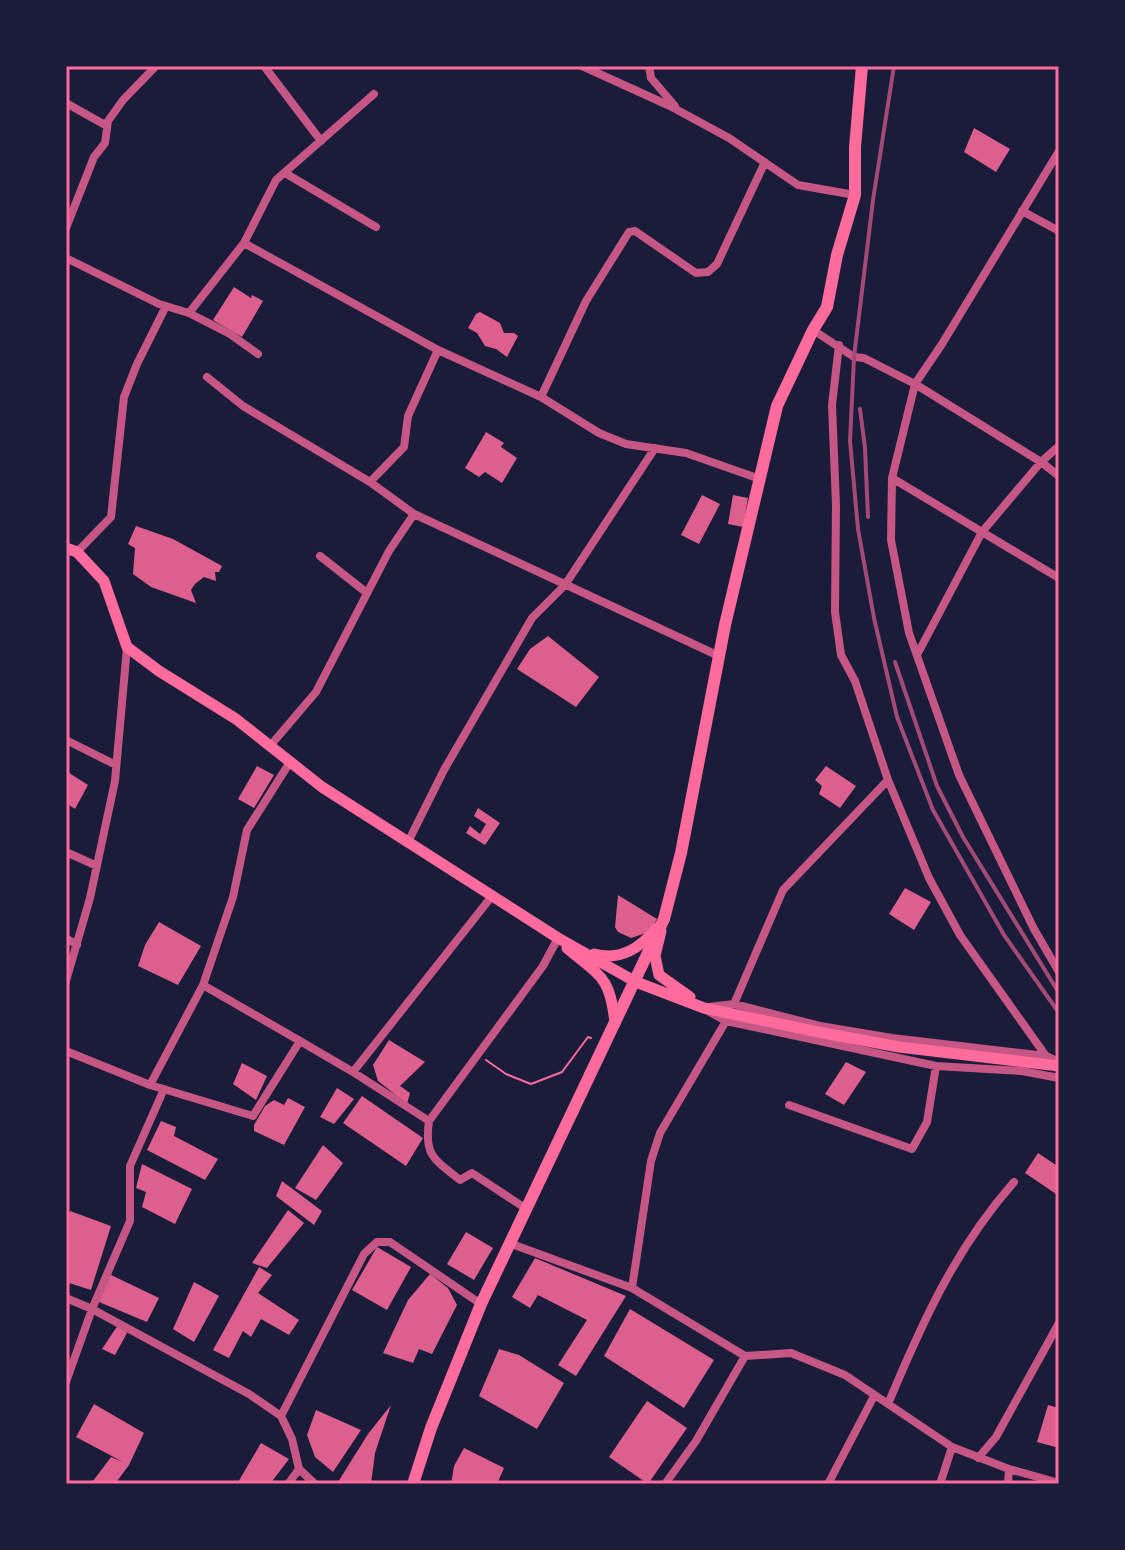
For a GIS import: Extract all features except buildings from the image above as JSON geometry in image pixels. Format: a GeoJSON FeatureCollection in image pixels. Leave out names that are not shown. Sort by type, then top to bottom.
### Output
{"type":"FeatureCollection","features":[{"type":"Feature","properties":{"kind":"main road"},"geometry":{"type":"LineString","coordinates":[[704,1008],[659,975],[655,956],[681,853],[719,656],[777,406],[827,307],[837,255],[855,195],[855,147],[862,66]]}},
{"type":"Feature","properties":{"kind":"main road"},"geometry":{"type":"LineString","coordinates":[[72,550],[104,581],[127,647],[236,719],[322,787],[558,938],[636,982],[704,1008],[899,1047],[1059,1064]]}},
{"type":"Feature","properties":{"kind":"main road"},"geometry":{"type":"LineString","coordinates":[[578,949],[605,957],[619,956],[646,942],[664,919]]}},
{"type":"Feature","properties":{"kind":"main road"},"geometry":{"type":"LineString","coordinates":[[413,1484],[431,1428],[481,1304],[664,919]]}},
{"type":"Feature","properties":{"kind":"main road"},"geometry":{"type":"LineString","coordinates":[[558,938],[606,983],[612,995],[615,1024]]}},
{"type":"Feature","properties":{"kind":"street"},"geometry":{"type":"LineString","coordinates":[[66,228],[94,157],[105,143],[107,126],[123,100],[156,66]]}},
{"type":"Feature","properties":{"kind":"street"},"geometry":{"type":"LineString","coordinates":[[264,66],[321,141]]}},
{"type":"Feature","properties":{"kind":"street"},"geometry":{"type":"LineString","coordinates":[[582,66],[678,110],[729,138],[798,185],[855,195]]}},
{"type":"Feature","properties":{"kind":"street"},"geometry":{"type":"LineString","coordinates":[[649,66],[651,78],[678,110]]}},
{"type":"Feature","properties":{"kind":"street"},"geometry":{"type":"LineString","coordinates":[[856,66],[861,92]]}},
{"type":"Feature","properties":{"kind":"street"},"geometry":{"type":"LineString","coordinates":[[189,313],[244,243],[276,180],[374,94]]}},
{"type":"Feature","properties":{"kind":"street"},"geometry":{"type":"LineString","coordinates":[[66,103],[107,126]]}},
{"type":"Feature","properties":{"kind":"street"},"geometry":{"type":"LineString","coordinates":[[1059,151],[915,384],[892,478],[891,540],[909,633],[959,775],[1034,929],[1059,972]]}},
{"type":"Feature","properties":{"kind":"street"},"geometry":{"type":"LineString","coordinates":[[541,397],[586,301],[629,232],[635,231],[696,273],[708,272],[717,264],[765,162]]}},
{"type":"Feature","properties":{"kind":"street"},"geometry":{"type":"LineString","coordinates":[[285,173],[376,227]]}},
{"type":"Feature","properties":{"kind":"street"},"geometry":{"type":"LineString","coordinates":[[1022,211],[1059,231]]}},
{"type":"Feature","properties":{"kind":"street"},"geometry":{"type":"LineString","coordinates":[[244,243],[438,350],[541,397],[599,433],[626,444],[686,453],[760,479]]}},
{"type":"Feature","properties":{"kind":"street"},"geometry":{"type":"LineString","coordinates":[[66,258],[166,306],[189,313],[230,334],[258,354]]}},
{"type":"Feature","properties":{"kind":"street"},"geometry":{"type":"LineString","coordinates":[[72,550],[111,517],[124,397],[166,306]]}},
{"type":"Feature","properties":{"kind":"street"},"geometry":{"type":"LineString","coordinates":[[813,330],[854,357],[864,358],[915,384],[1059,476]]}},
{"type":"Feature","properties":{"kind":"street"},"geometry":{"type":"LineString","coordinates":[[839,345],[832,405],[836,505],[835,612],[841,655],[855,681],[888,780],[929,878],[960,935],[1046,1056],[1059,1064]]}},
{"type":"Feature","properties":{"kind":"street"},"geometry":{"type":"LineString","coordinates":[[370,482],[404,447],[408,416],[438,350]]}},
{"type":"Feature","properties":{"kind":"street"},"geometry":{"type":"LineString","coordinates":[[207,377],[243,406],[370,482],[414,514],[719,656]]}},
{"type":"Feature","properties":{"kind":"street"},"geometry":{"type":"LineString","coordinates":[[917,655],[982,532],[1041,462],[1059,446]]}},
{"type":"Feature","properties":{"kind":"street"},"geometry":{"type":"LineString","coordinates":[[408,842],[444,770],[532,618],[565,585],[655,448]]}},
{"type":"Feature","properties":{"kind":"street"},"geometry":{"type":"LineString","coordinates":[[892,478],[1059,578]]}},
{"type":"Feature","properties":{"kind":"street"},"geometry":{"type":"LineString","coordinates":[[270,746],[316,692],[389,551],[414,514]]}},
{"type":"Feature","properties":{"kind":"street"},"geometry":{"type":"LineString","coordinates":[[320,556],[367,593]]}},
{"type":"Feature","properties":{"kind":"street"},"geometry":{"type":"LineString","coordinates":[[66,981],[97,866],[116,765],[127,647]]}},
{"type":"Feature","properties":{"kind":"street"},"geometry":{"type":"LineString","coordinates":[[66,740],[116,765]]}},
{"type":"Feature","properties":{"kind":"street"},"geometry":{"type":"LineString","coordinates":[[150,1085],[203,985],[233,897],[247,830],[290,762]]}},
{"type":"Feature","properties":{"kind":"street"},"geometry":{"type":"LineString","coordinates":[[734,1004],[783,890],[888,780]]}},
{"type":"Feature","properties":{"kind":"street"},"geometry":{"type":"LineString","coordinates":[[66,852],[97,866]]}},
{"type":"Feature","properties":{"kind":"street"},"geometry":{"type":"LineString","coordinates":[[353,1072],[492,896]]}},
{"type":"Feature","properties":{"kind":"street"},"geometry":{"type":"LineString","coordinates":[[66,938],[77,945]]}},
{"type":"Feature","properties":{"kind":"street"},"geometry":{"type":"LineString","coordinates":[[525,1208],[472,1173],[460,1180],[431,1157],[426,1141],[429,1121],[543,966],[558,938]]}},
{"type":"Feature","properties":{"kind":"street"},"geometry":{"type":"LineString","coordinates":[[203,985],[353,1072],[429,1121]]}},
{"type":"Feature","properties":{"kind":"street"},"geometry":{"type":"LineString","coordinates":[[692,1002],[726,1021],[936,1066],[1022,1071],[1059,1078]]}},
{"type":"Feature","properties":{"kind":"street"},"geometry":{"type":"LineString","coordinates":[[704,1008],[734,1004],[820,1026],[877,1036],[1046,1056]]}},
{"type":"Feature","properties":{"kind":"street"},"geometry":{"type":"LineString","coordinates":[[632,1288],[655,1147],[660,1133],[726,1021]]}},
{"type":"Feature","properties":{"kind":"street"},"geometry":{"type":"LineString","coordinates":[[66,1051],[150,1085],[253,1116],[300,1041]]}},
{"type":"Feature","properties":{"kind":"street"},"geometry":{"type":"LineString","coordinates":[[789,1105],[912,1149],[927,1122],[936,1066]]}},
{"type":"Feature","properties":{"kind":"street"},"geometry":{"type":"LineString","coordinates":[[66,1382],[92,1309],[130,1221],[130,1166],[164,1089]]}},
{"type":"Feature","properties":{"kind":"street"},"geometry":{"type":"LineString","coordinates":[[888,1404],[941,1286],[983,1217],[1014,1182]]}},
{"type":"Feature","properties":{"kind":"street"},"geometry":{"type":"LineString","coordinates":[[281,1416],[364,1254],[377,1242],[390,1242],[481,1304]]}},
{"type":"Feature","properties":{"kind":"street"},"geometry":{"type":"LineString","coordinates":[[509,1243],[632,1288],[745,1356],[791,1353],[845,1375],[952,1447],[1009,1469],[1059,1483]]}},
{"type":"Feature","properties":{"kind":"street"},"geometry":{"type":"LineString","coordinates":[[66,1298],[249,1394],[281,1416],[292,1439],[299,1469],[315,1484]]}},
{"type":"Feature","properties":{"kind":"street"},"geometry":{"type":"LineString","coordinates":[[978,1458],[996,1437],[1059,1323]]}},
{"type":"Feature","properties":{"kind":"street"},"geometry":{"type":"LineString","coordinates":[[665,1484],[696,1441],[745,1356]]}},
{"type":"Feature","properties":{"kind":"street"},"geometry":{"type":"LineString","coordinates":[[828,1484],[874,1396]]}},
{"type":"Feature","properties":{"kind":"street"},"geometry":{"type":"LineString","coordinates":[[940,1484],[952,1447]]}},
{"type":"Feature","properties":{"kind":"street"},"geometry":{"type":"LineString","coordinates":[[288,1484],[299,1469]]}},
{"type":"Feature","properties":{"kind":"street"},"geometry":{"type":"LineString","coordinates":[[1008,1484],[1009,1469]]}},
{"type":"Feature","properties":{"kind":"path"},"geometry":{"type":"LineString","coordinates":[[478,1054],[506,1074],[531,1084],[562,1072],[588,1037],[605,1044]]}},
{"type":"Feature","properties":{"kind":"railway"},"geometry":{"type":"LineString","coordinates":[[894,66],[873,200],[854,357],[850,441],[858,529],[874,618],[897,717],[933,810],[1004,935],[1059,1013]]}},
{"type":"Feature","properties":{"kind":"railway"},"geometry":{"type":"LineString","coordinates":[[860,409],[868,517]]}},
{"type":"Feature","properties":{"kind":"railway"},"geometry":{"type":"LineString","coordinates":[[895,662],[937,786],[963,837],[1059,993]]}}]}
